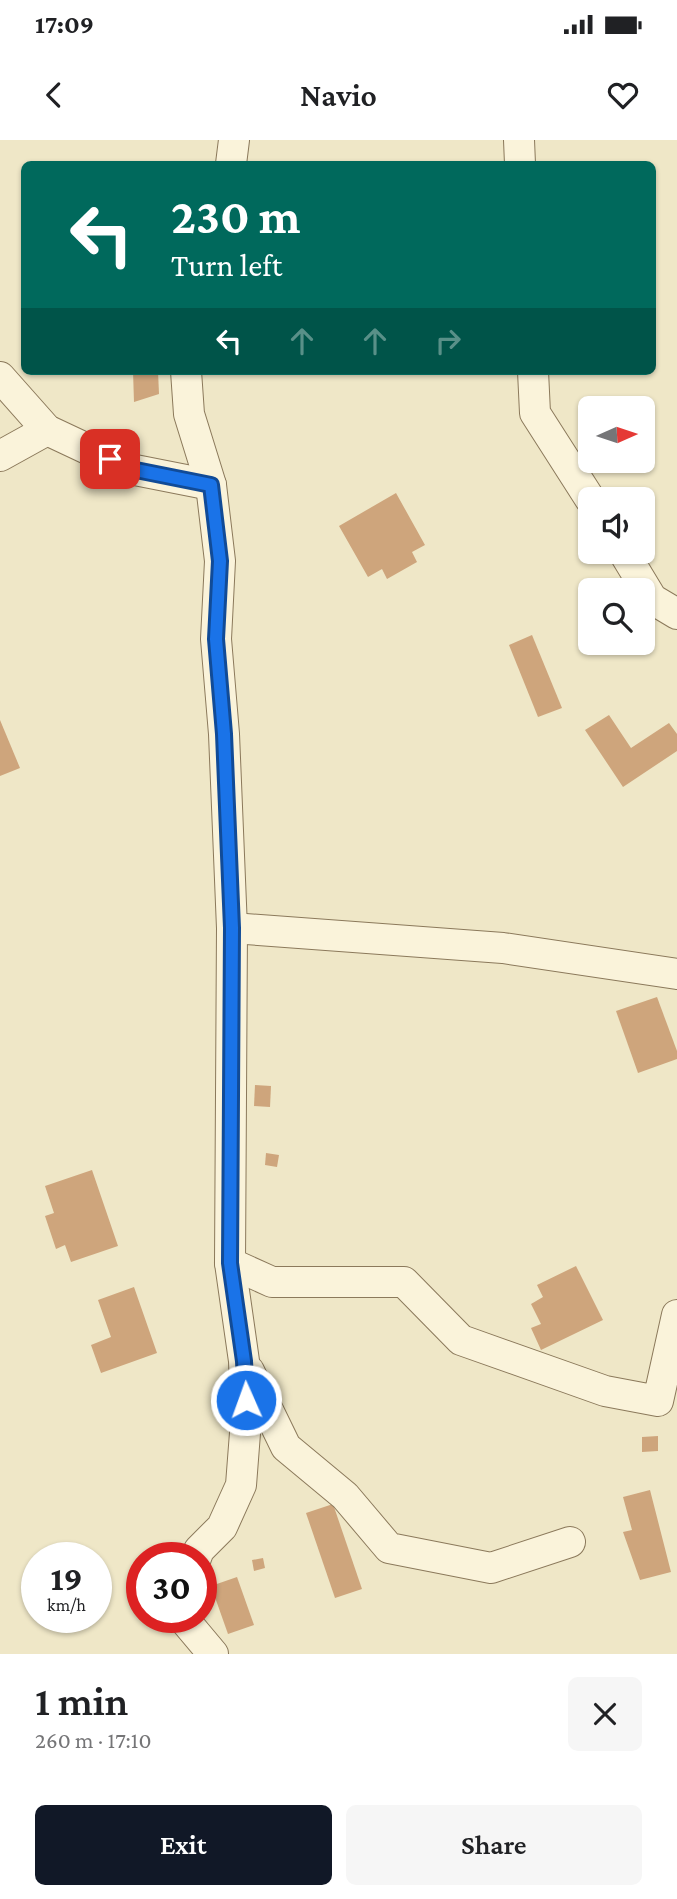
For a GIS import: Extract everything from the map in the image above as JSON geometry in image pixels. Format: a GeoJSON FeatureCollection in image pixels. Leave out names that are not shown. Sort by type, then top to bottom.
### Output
{"type":"FeatureCollection","features":[{"type":"Feature","properties":{"kind":"street"},"geometry":{"type":"LineString","coordinates":[[231,161],[234,140]]}},
{"type":"Feature","properties":{"kind":"street"},"geometry":{"type":"LineString","coordinates":[[519,140],[520,161]]}},
{"type":"Feature","properties":{"kind":"street"},"geometry":{"type":"LineString","coordinates":[[187,375],[189,414],[211,485],[220,561],[216,639],[224,734],[232,928],[230,1263],[244,1361],[246,1420],[241,1485],[222,1527],[207,1542]]}},
{"type":"Feature","properties":{"kind":"street"},"geometry":{"type":"LineString","coordinates":[[533,375],[535,412],[582,487]]}},
{"type":"Feature","properties":{"kind":"street"},"geometry":{"type":"LineString","coordinates":[[0,377],[47,430],[131,469],[211,485]]}},
{"type":"Feature","properties":{"kind":"street"},"geometry":{"type":"LineString","coordinates":[[0,456],[47,430]]}},
{"type":"Feature","properties":{"kind":"street"},"geometry":{"type":"LineString","coordinates":[[630,564],[652,599],[677,614]]}},
{"type":"Feature","properties":{"kind":"street"},"geometry":{"type":"LineString","coordinates":[[232,928],[503,948],[677,974]]}},
{"type":"Feature","properties":{"kind":"street"},"geometry":{"type":"LineString","coordinates":[[230,1263],[272,1282],[404,1282],[461,1340],[606,1391],[658,1401],[677,1315]]}},
{"type":"Feature","properties":{"kind":"street"},"geometry":{"type":"LineString","coordinates":[[244,1361],[286,1447],[345,1496],[389,1548],[491,1568],[570,1542]]}},
{"type":"Feature","properties":{"kind":"street"},"geometry":{"type":"LineString","coordinates":[[195,1633],[213,1654]]}},
{"type":"Feature","properties":{"kind":"building"},"geometry":{"type":"Polygon","coordinates":[[[133,375],[158,375],[159,394],[134,402],[133,375]]]}},
{"type":"Feature","properties":{"kind":"building"},"geometry":{"type":"Polygon","coordinates":[[[396,493],[425,545],[412,552],[417,562],[387,579],[382,569],[368,577],[339,526],[396,493]]]}},
{"type":"Feature","properties":{"kind":"building"},"geometry":{"type":"Polygon","coordinates":[[[532,635],[562,708],[538,717],[509,645],[532,635]]]}},
{"type":"Feature","properties":{"kind":"building"},"geometry":{"type":"Polygon","coordinates":[[[609,715],[631,748],[669,723],[677,734],[677,751],[623,787],[585,730],[609,715]]]}},
{"type":"Feature","properties":{"kind":"building"},"geometry":{"type":"Polygon","coordinates":[[[0,720],[20,768],[0,776],[0,720]]]}},
{"type":"Feature","properties":{"kind":"building"},"geometry":{"type":"Polygon","coordinates":[[[657,997],[677,1051],[677,1059],[638,1073],[616,1011],[657,997]]]}},
{"type":"Feature","properties":{"kind":"building"},"geometry":{"type":"Polygon","coordinates":[[[255,1085],[271,1086],[270,1107],[254,1106],[255,1085]]]}},
{"type":"Feature","properties":{"kind":"building"},"geometry":{"type":"Polygon","coordinates":[[[266,1153],[279,1155],[277,1167],[265,1165],[266,1153]]]}},
{"type":"Feature","properties":{"kind":"building"},"geometry":{"type":"Polygon","coordinates":[[[92,1170],[118,1246],[71,1262],[65,1245],[56,1249],[45,1216],[54,1213],[45,1186],[92,1170]]]}},
{"type":"Feature","properties":{"kind":"building"},"geometry":{"type":"Polygon","coordinates":[[[576,1266],[603,1320],[541,1350],[531,1328],[541,1324],[531,1304],[543,1297],[537,1285],[576,1266]]]}},
{"type":"Feature","properties":{"kind":"building"},"geometry":{"type":"Polygon","coordinates":[[[134,1287],[157,1353],[101,1373],[91,1345],[111,1337],[98,1300],[134,1287]]]}},
{"type":"Feature","properties":{"kind":"building"},"geometry":{"type":"Polygon","coordinates":[[[658,1436],[658,1451],[642,1452],[642,1437],[658,1436]]]}},
{"type":"Feature","properties":{"kind":"building"},"geometry":{"type":"Polygon","coordinates":[[[650,1490],[671,1572],[640,1580],[623,1532],[632,1530],[623,1497],[650,1490]]]}},
{"type":"Feature","properties":{"kind":"building"},"geometry":{"type":"Polygon","coordinates":[[[333,1504],[362,1589],[335,1598],[306,1513],[333,1504]]]}},
{"type":"Feature","properties":{"kind":"building"},"geometry":{"type":"Polygon","coordinates":[[[263,1558],[265,1568],[254,1571],[252,1560],[263,1558]]]}},
{"type":"Feature","properties":{"kind":"building"},"geometry":{"type":"Polygon","coordinates":[[[237,1577],[254,1625],[228,1634],[217,1603],[217,1584],[237,1577]]]}},
{"type":"Feature","properties":{"kind":"route"},"geometry":{"type":"LineString","coordinates":[[110,459],[131,469],[211,485],[220,561],[216,639],[224,734],[232,928],[230,1263],[244,1361],[246,1400]]}}]}
